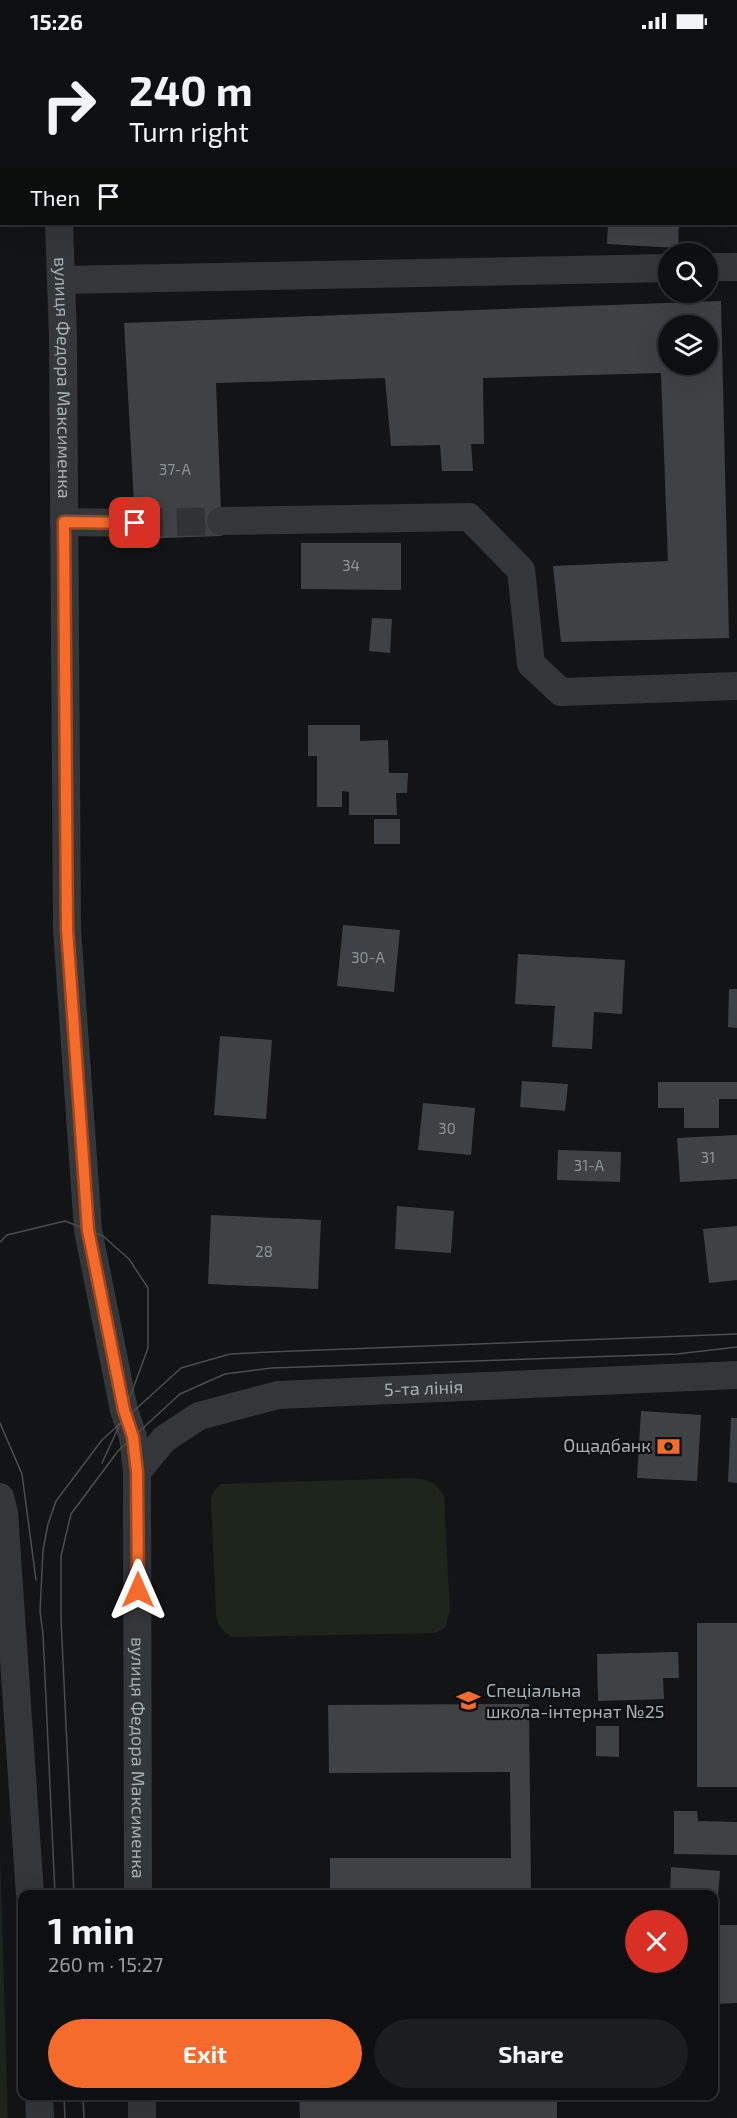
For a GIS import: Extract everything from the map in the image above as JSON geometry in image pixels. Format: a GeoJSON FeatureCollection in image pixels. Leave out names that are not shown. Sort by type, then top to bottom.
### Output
{"type":"FeatureCollection","features":[{"type":"Feature","properties":{"kind":"street","name":"вулиця Федора Максименка"},"geometry":{"type":"LineString","coordinates":[[59,225],[67,929],[88,1230],[124,1410],[133,1437],[137,1472],[138,1890]]}},
{"type":"Feature","properties":{"kind":"street"},"geometry":{"type":"LineString","coordinates":[[718,267],[737,267]]}},
{"type":"Feature","properties":{"kind":"street"},"geometry":{"type":"LineString","coordinates":[[61,280],[658,268]]}},
{"type":"Feature","properties":{"kind":"street"},"geometry":{"type":"LineString","coordinates":[[221,521],[469,517],[521,570],[531,664],[561,692],[737,686]]}},
{"type":"Feature","properties":{"kind":"street"},"geometry":{"type":"LineString","coordinates":[[64,522],[135,523]]}},
{"type":"Feature","properties":{"kind":"street","name":"5-та лінія"},"geometry":{"type":"LineString","coordinates":[[137,1472],[164,1439],[199,1416],[278,1395],[737,1375]]}},
{"type":"Feature","properties":{"kind":"street"},"geometry":{"type":"LineString","coordinates":[[0,1497],[4,1513],[30,1890]]}},
{"type":"Feature","properties":{"kind":"street"},"geometry":{"type":"LineString","coordinates":[[39,2100],[40,2118]]}},
{"type":"Feature","properties":{"kind":"street"},"geometry":{"type":"LineString","coordinates":[[142,2100],[142,2118]]}},
{"type":"Feature","properties":{"kind":"shaded area"},"geometry":{"type":"Polygon","coordinates":[[[411,1478],[430,1482],[444,1496],[450,1611],[445,1628],[436,1633],[232,1637],[221,1628],[216,1614],[211,1499],[214,1491],[221,1484],[411,1478]]]}},
{"type":"Feature","properties":{"kind":"shaded area"},"geometry":{"type":"Polygon","coordinates":[[[0,1849],[8,2118],[0,2118],[0,1849]]]}},
{"type":"Feature","properties":{"kind":"building"},"geometry":{"type":"Polygon","coordinates":[[[608,225],[679,225],[678,243],[658,243],[658,247],[607,244],[608,225]]]}},
{"type":"Feature","properties":{"kind":"building"},"geometry":{"type":"Polygon","coordinates":[[[721,301],[729,638],[561,642],[553,566],[668,561],[661,375],[718,375],[718,315],[658,315],[658,373],[483,378],[484,444],[471,444],[473,471],[442,471],[440,445],[391,446],[385,378],[216,383],[222,536],[136,539],[124,323],[718,303],[721,301]]]}},
{"type":"Feature","properties":{"kind":"building"},"geometry":{"type":"Polygon","coordinates":[[[301,543],[401,543],[401,590],[301,589],[301,543]]]}},
{"type":"Feature","properties":{"kind":"building"},"geometry":{"type":"Polygon","coordinates":[[[372,618],[392,619],[390,653],[369,651],[372,618]]]}},
{"type":"Feature","properties":{"kind":"building"},"geometry":{"type":"Polygon","coordinates":[[[308,725],[360,725],[360,741],[388,740],[389,773],[408,773],[407,793],[396,793],[397,815],[349,815],[349,792],[342,791],[342,807],[317,807],[317,756],[308,756],[308,725]]]}},
{"type":"Feature","properties":{"kind":"building"},"geometry":{"type":"Polygon","coordinates":[[[374,819],[400,819],[400,844],[374,844],[374,819]]]}},
{"type":"Feature","properties":{"kind":"building"},"geometry":{"type":"Polygon","coordinates":[[[343,925],[400,930],[394,992],[337,986],[343,925]]]}},
{"type":"Feature","properties":{"kind":"building"},"geometry":{"type":"Polygon","coordinates":[[[518,954],[625,960],[622,1014],[594,1012],[592,1049],[552,1047],[555,1006],[515,1004],[518,954]]]}},
{"type":"Feature","properties":{"kind":"building"},"geometry":{"type":"Polygon","coordinates":[[[729,989],[737,989],[737,1028],[728,1027],[729,989]]]}},
{"type":"Feature","properties":{"kind":"building"},"geometry":{"type":"Polygon","coordinates":[[[220,1036],[272,1040],[266,1119],[214,1115],[220,1036]]]}},
{"type":"Feature","properties":{"kind":"building"},"geometry":{"type":"Polygon","coordinates":[[[522,1081],[568,1084],[565,1111],[520,1107],[522,1081]]]}},
{"type":"Feature","properties":{"kind":"building"},"geometry":{"type":"Polygon","coordinates":[[[658,1082],[737,1082],[737,1099],[719,1099],[719,1128],[684,1128],[684,1108],[658,1108],[658,1082]]]}},
{"type":"Feature","properties":{"kind":"building"},"geometry":{"type":"Polygon","coordinates":[[[423,1103],[475,1108],[471,1155],[418,1150],[423,1103]]]}},
{"type":"Feature","properties":{"kind":"building"},"geometry":{"type":"Polygon","coordinates":[[[737,1135],[737,1179],[680,1182],[677,1138],[737,1135]]]}},
{"type":"Feature","properties":{"kind":"building"},"geometry":{"type":"Polygon","coordinates":[[[558,1150],[621,1152],[620,1182],[557,1180],[558,1150]]]}},
{"type":"Feature","properties":{"kind":"building"},"geometry":{"type":"Polygon","coordinates":[[[397,1206],[454,1211],[451,1253],[395,1249],[397,1206]]]}},
{"type":"Feature","properties":{"kind":"building"},"geometry":{"type":"Polygon","coordinates":[[[211,1215],[321,1220],[318,1289],[208,1284],[211,1215]]]}},
{"type":"Feature","properties":{"kind":"building"},"geometry":{"type":"Polygon","coordinates":[[[737,1226],[737,1280],[709,1283],[703,1229],[737,1226]]]}},
{"type":"Feature","properties":{"kind":"building","name":"Ощадбанк"},"geometry":{"type":"Polygon","coordinates":[[[641,1411],[701,1415],[697,1481],[637,1478],[641,1411]]]}},
{"type":"Feature","properties":{"kind":"building"},"geometry":{"type":"Polygon","coordinates":[[[731,1418],[737,1418],[737,1483],[728,1482],[731,1418]]]}},
{"type":"Feature","properties":{"kind":"building"},"geometry":{"type":"Polygon","coordinates":[[[697,1623],[737,1623],[737,1787],[697,1787],[697,1623]]]}},
{"type":"Feature","properties":{"kind":"building"},"geometry":{"type":"Polygon","coordinates":[[[678,1652],[679,1678],[663,1678],[664,1699],[598,1701],[597,1654],[678,1652]]]}},
{"type":"Feature","properties":{"kind":"building"},"geometry":{"type":"Polygon","coordinates":[[[529,1704],[531,1890],[330,1890],[330,1858],[511,1858],[510,1772],[329,1773],[328,1705],[529,1704]]]}},
{"type":"Feature","properties":{"kind":"building"},"geometry":{"type":"Polygon","coordinates":[[[596,1726],[619,1726],[619,1757],[596,1756],[596,1726]]]}},
{"type":"Feature","properties":{"kind":"building"},"geometry":{"type":"Polygon","coordinates":[[[674,1811],[697,1811],[698,1821],[737,1822],[737,1855],[674,1854],[674,1811]]]}},
{"type":"Feature","properties":{"kind":"building"},"geometry":{"type":"Polygon","coordinates":[[[671,1867],[720,1871],[718,1896],[718,1890],[670,1890],[671,1867]]]}},
{"type":"Feature","properties":{"kind":"building"},"geometry":{"type":"Polygon","coordinates":[[[718,1925],[737,1925],[737,2003],[718,2004],[718,1925]]]}},
{"type":"Feature","properties":{"kind":"building"},"geometry":{"type":"Polygon","coordinates":[[[299,2100],[557,2100],[557,2118],[300,2118],[299,2100]]]}},
{"type":"Feature","properties":{"kind":"tunnel"},"geometry":{"type":"LineString","coordinates":[[135,523],[221,521]]}},
{"type":"Feature","properties":{"kind":"tram line"},"geometry":{"type":"LineString","coordinates":[[0,1242],[7,1235],[65,1221],[103,1236],[129,1259],[148,1288],[148,1348],[120,1424],[102,1463]]}},
{"type":"Feature","properties":{"kind":"tram line"},"geometry":{"type":"LineString","coordinates":[[55,1890],[40,1611],[43,1550],[48,1524],[56,1501],[102,1440],[181,1368],[230,1354],[737,1334]]}},
{"type":"Feature","properties":{"kind":"tram line"},"geometry":{"type":"LineString","coordinates":[[74,1890],[61,1619],[61,1556],[71,1514],[118,1451],[180,1394],[225,1374],[271,1368],[677,1354],[737,1347]]}},
{"type":"Feature","properties":{"kind":"tram line"},"geometry":{"type":"LineString","coordinates":[[0,1423],[22,1474],[36,1580]]}},
{"type":"Feature","properties":{"kind":"tram line"},"geometry":{"type":"LineString","coordinates":[[64,2100],[65,2118]]}},
{"type":"Feature","properties":{"kind":"tram line"},"geometry":{"type":"LineString","coordinates":[[83,2100],[84,2118]]}},
{"type":"Feature","properties":{"kind":"place","name":"Ощадбанк"},"geometry":{"type":"Point","coordinates":[669,1446]}},
{"type":"Feature","properties":{"kind":"place","name":"Спеціальна школа-інтернат №25"},"geometry":{"type":"Point","coordinates":[468,1701]}},
{"type":"Feature","properties":{"kind":"route"},"geometry":{"type":"LineString","coordinates":[[135,523],[64,522],[67,929],[89,1239],[124,1410],[133,1437],[137,1472],[138,1590]]}}]}
